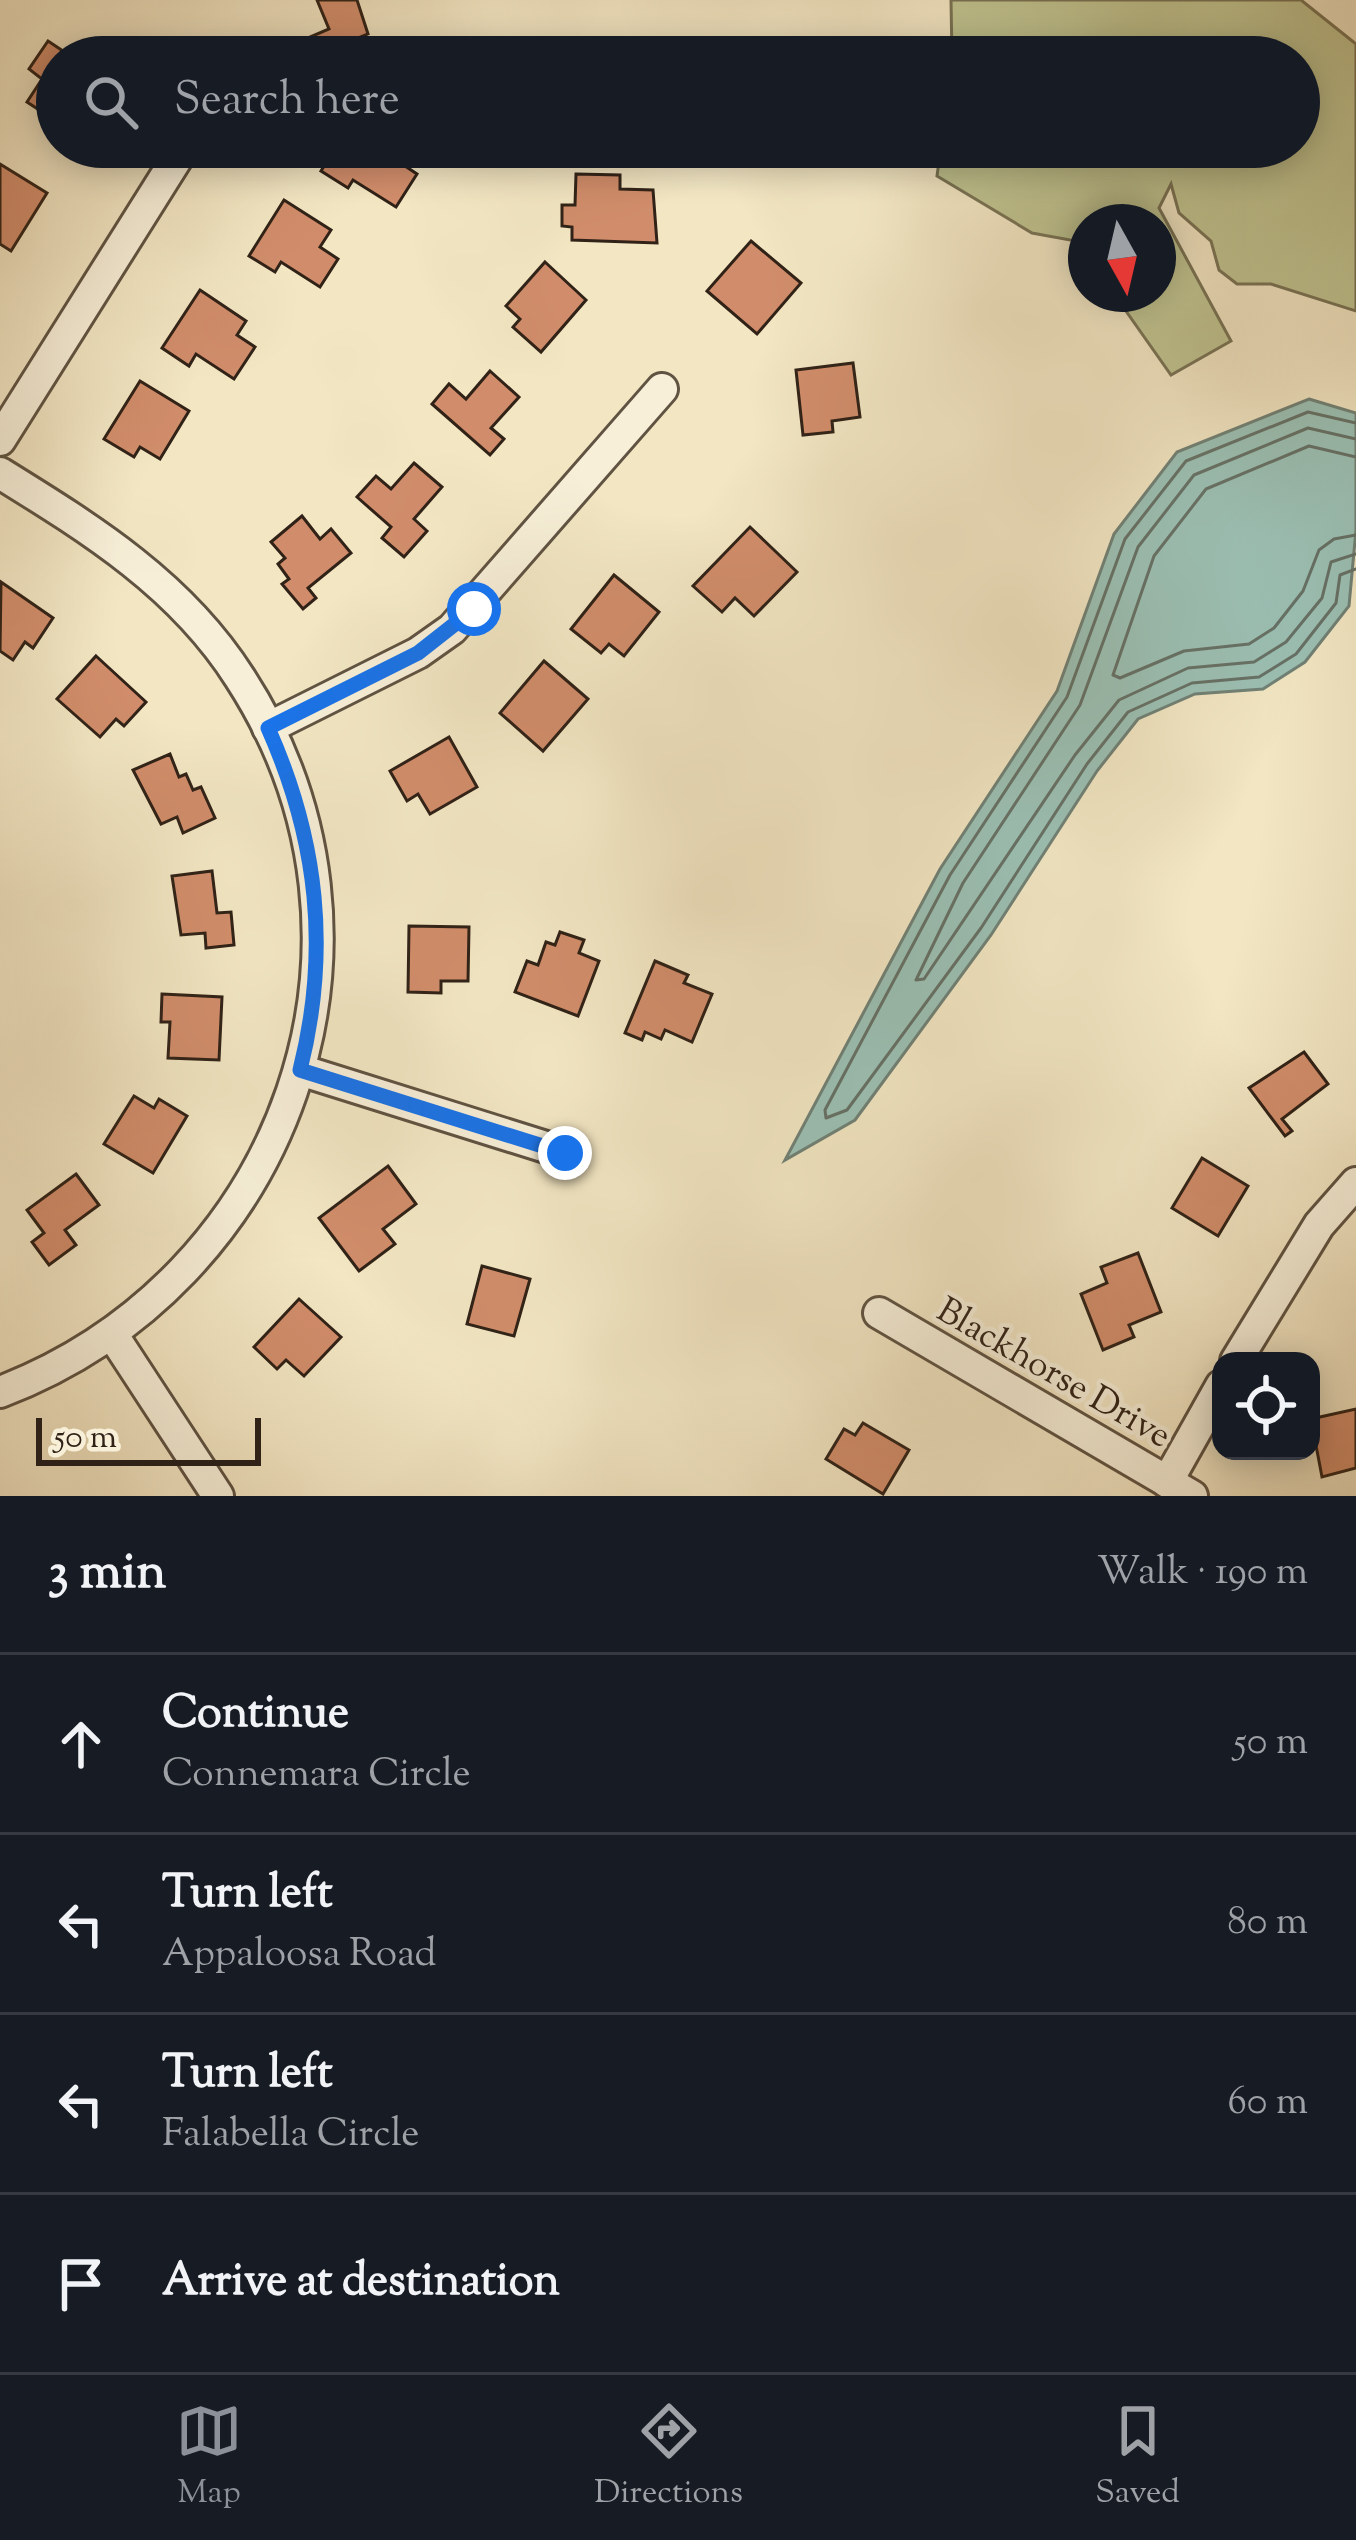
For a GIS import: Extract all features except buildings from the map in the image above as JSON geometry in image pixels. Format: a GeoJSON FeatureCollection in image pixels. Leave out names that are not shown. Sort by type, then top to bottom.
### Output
{"type":"FeatureCollection","features":[{"type":"Feature","properties":{"kind":"street"},"geometry":{"type":"LineString","coordinates":[[0,440],[171,168]]}},
{"type":"Feature","properties":{"kind":"street"},"geometry":{"type":"LineString","coordinates":[[268,728],[418,653],[452,629],[662,389]]}},
{"type":"Feature","properties":{"kind":"street"},"geometry":{"type":"LineString","coordinates":[[0,473],[107,540],[186,608],[242,680],[268,728],[299,805],[317,904],[317,973],[300,1070],[260,1168],[217,1235],[146,1308],[112,1334],[0,1392]]}},
{"type":"Feature","properties":{"kind":"street"},"geometry":{"type":"LineString","coordinates":[[300,1070],[565,1153]]}},
{"type":"Feature","properties":{"kind":"street"},"geometry":{"type":"LineString","coordinates":[[1241,1352],[1319,1225],[1356,1184]]}},
{"type":"Feature","properties":{"kind":"street","name":"Blackhorse Drive"},"geometry":{"type":"LineString","coordinates":[[880,1313],[1179,1489]]}},
{"type":"Feature","properties":{"kind":"street"},"geometry":{"type":"LineString","coordinates":[[112,1334],[218,1496]]}},
{"type":"Feature","properties":{"kind":"street"},"geometry":{"type":"LineString","coordinates":[[1179,1489],[1212,1408]]}},
{"type":"Feature","properties":{"kind":"green space"},"geometry":{"type":"Polygon","coordinates":[[[951,0],[1301,0],[1356,44],[1356,311],[1271,284],[1237,284],[1219,270],[1211,241],[1179,213],[1171,184],[1161,204],[1068,204],[1068,240],[1032,233],[937,176],[938,168],[1320,168],[1320,36],[952,36],[951,0]]]}},
{"type":"Feature","properties":{"kind":"green space"},"geometry":{"type":"Polygon","coordinates":[[[1176,239],[1231,341],[1171,375],[1127,312],[1176,312],[1176,239]]]}},
{"type":"Feature","properties":{"kind":"water"},"geometry":{"type":"Polygon","coordinates":[[[1309,399],[1356,413],[1356,530],[1349,606],[1305,662],[1263,689],[1195,694],[1138,719],[1097,771],[991,935],[855,1120],[785,1160],[940,869],[1057,691],[1114,534],[1177,452],[1309,399]]]}},
{"type":"Feature","properties":{"kind":"route"},"geometry":{"type":"LineString","coordinates":[[474,609],[418,653],[268,728],[299,805],[317,904],[317,973],[300,1070],[565,1153]]}}]}
